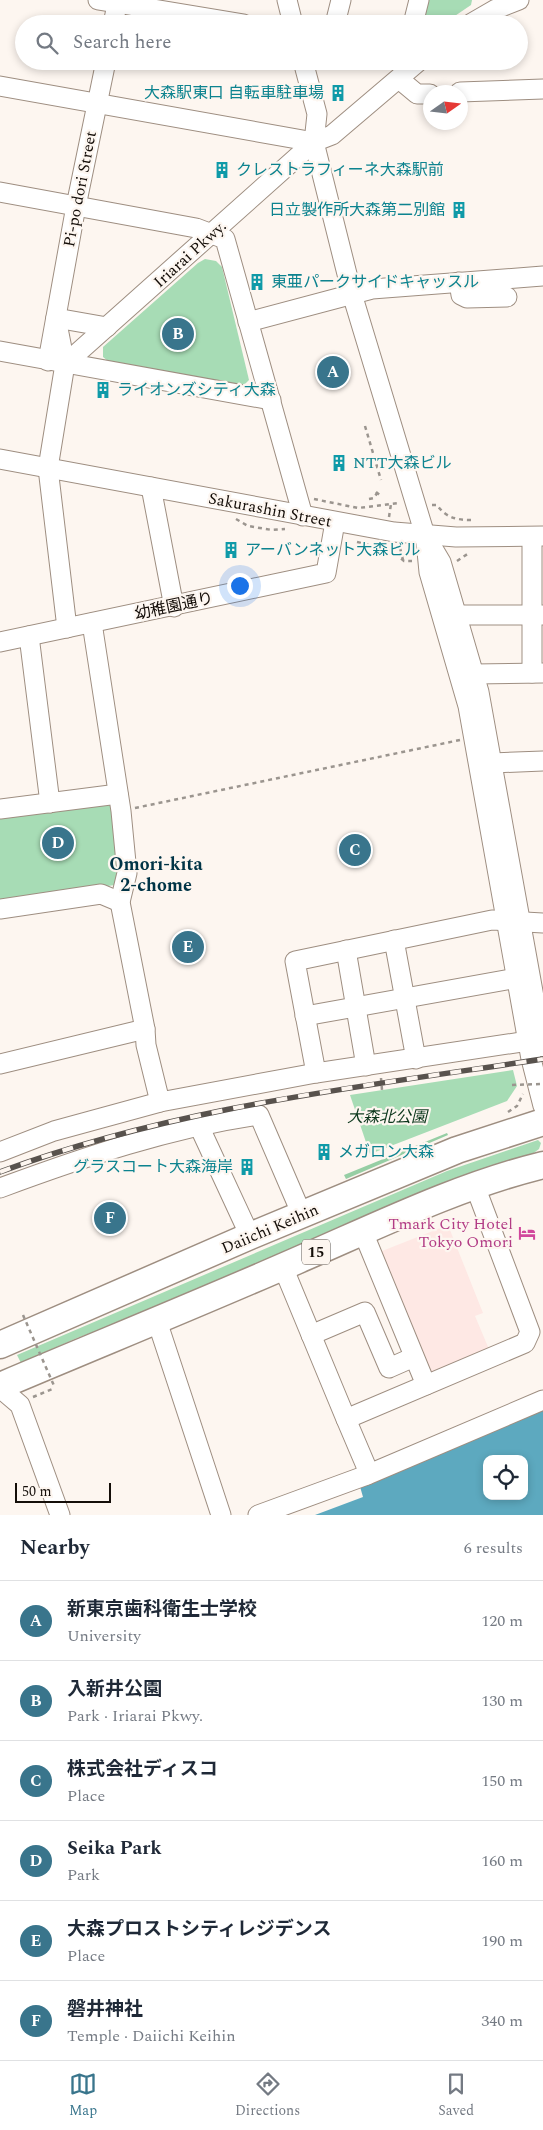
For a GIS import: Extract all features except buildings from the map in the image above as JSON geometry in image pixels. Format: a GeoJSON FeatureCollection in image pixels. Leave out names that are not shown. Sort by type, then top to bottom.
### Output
{"type":"FeatureCollection","features":[{"type":"Feature","properties":{"kind":"highway","name":"Daiichi Keihin"},"geometry":{"type":"LineString","coordinates":[[0,1345],[250,1236],[456,1150],[543,1122]]}},
{"type":"Feature","properties":{"kind":"highway","name":"15"},"geometry":{"type":"LineString","coordinates":[[0,1387],[475,1186],[543,1165]]}},
{"type":"Feature","properties":{"kind":"street"},"geometry":{"type":"LineString","coordinates":[[98,0],[192,15]]}},
{"type":"Feature","properties":{"kind":"street"},"geometry":{"type":"LineString","coordinates":[[287,0],[291,15]]}},
{"type":"Feature","properties":{"kind":"street"},"geometry":{"type":"LineString","coordinates":[[337,15],[341,0]]}},
{"type":"Feature","properties":{"kind":"street"},"geometry":{"type":"LineString","coordinates":[[415,15],[419,0]]}},
{"type":"Feature","properties":{"kind":"street"},"geometry":{"type":"LineString","coordinates":[[477,15],[482,0]]}},
{"type":"Feature","properties":{"kind":"street"},"geometry":{"type":"LineString","coordinates":[[115,15],[117,2]]}},
{"type":"Feature","properties":{"kind":"street"},"geometry":{"type":"LineString","coordinates":[[486,15],[508,2]]}},
{"type":"Feature","properties":{"kind":"street","name":"Pi-po dori Street"},"geometry":{"type":"LineString","coordinates":[[67,628],[48,468],[57,362],[56,318],[76,206],[104,70]]}},
{"type":"Feature","properties":{"kind":"street"},"geometry":{"type":"LineString","coordinates":[[305,70],[317,114],[314,142],[352,294],[425,535],[429,572],[459,673],[514,922],[538,992],[534,1078],[543,1106]]}},
{"type":"Feature","properties":{"kind":"street"},"geometry":{"type":"LineString","coordinates":[[401,70],[417,94],[423,94]]}},
{"type":"Feature","properties":{"kind":"street","name":"Iriarai Pkwy."},"geometry":{"type":"LineString","coordinates":[[57,362],[80,351],[314,142],[332,135],[401,70]]}},
{"type":"Feature","properties":{"kind":"street"},"geometry":{"type":"LineString","coordinates":[[0,86],[314,142]]}},
{"type":"Feature","properties":{"kind":"street"},"geometry":{"type":"LineString","coordinates":[[468,92],[543,88]]}},
{"type":"Feature","properties":{"kind":"street"},"geometry":{"type":"LineString","coordinates":[[0,192],[196,228],[224,239],[270,400],[306,508]]}},
{"type":"Feature","properties":{"kind":"street"},"geometry":{"type":"LineString","coordinates":[[248,322],[372,289],[543,276]]}},
{"type":"Feature","properties":{"kind":"street"},"geometry":{"type":"LineString","coordinates":[[459,282],[461,296],[467,298],[507,297]]}},
{"type":"Feature","properties":{"kind":"street"},"geometry":{"type":"LineString","coordinates":[[56,318],[107,327]]}},
{"type":"Feature","properties":{"kind":"street"},"geometry":{"type":"LineString","coordinates":[[56,318],[91,369]]}},
{"type":"Feature","properties":{"kind":"street"},"geometry":{"type":"LineString","coordinates":[[0,351],[270,400]]}},
{"type":"Feature","properties":{"kind":"street","name":"Sakurashin Street"},"geometry":{"type":"LineString","coordinates":[[0,459],[150,487],[306,508],[335,522],[394,532],[456,537],[538,537]]}},
{"type":"Feature","properties":{"kind":"street"},"geometry":{"type":"LineString","coordinates":[[150,487],[174,606]]}},
{"type":"Feature","properties":{"kind":"street","name":"幼稚園通り"},"geometry":{"type":"LineString","coordinates":[[0,642],[326,573],[335,522]]}},
{"type":"Feature","properties":{"kind":"street"},"geometry":{"type":"LineString","coordinates":[[425,535],[441,562],[474,674],[492,763],[514,922],[516,978],[535,1044]]}},
{"type":"Feature","properties":{"kind":"street"},"geometry":{"type":"LineString","coordinates":[[474,674],[537,673],[538,537]]}},
{"type":"Feature","properties":{"kind":"street"},"geometry":{"type":"LineString","coordinates":[[457,615],[537,615]]}},
{"type":"Feature","properties":{"kind":"street"},"geometry":{"type":"LineString","coordinates":[[92,623],[120,803],[127,873],[120,902],[145,1029],[146,1045],[160,1102]]}},
{"type":"Feature","properties":{"kind":"street"},"geometry":{"type":"LineString","coordinates":[[29,636],[50,802]]}},
{"type":"Feature","properties":{"kind":"street"},"geometry":{"type":"LineString","coordinates":[[492,763],[543,761]]}},
{"type":"Feature","properties":{"kind":"street"},"geometry":{"type":"LineString","coordinates":[[0,809],[50,802],[120,803]]}},
{"type":"Feature","properties":{"kind":"street"},"geometry":{"type":"LineString","coordinates":[[0,909],[101,894],[120,902]]}},
{"type":"Feature","properties":{"kind":"street"},"geometry":{"type":"LineString","coordinates":[[316,1073],[295,961],[492,920],[543,923]]}},
{"type":"Feature","properties":{"kind":"street"},"geometry":{"type":"LineString","coordinates":[[394,940],[416,1059]]}},
{"type":"Feature","properties":{"kind":"street"},"geometry":{"type":"LineString","coordinates":[[346,950],[366,1066]]}},
{"type":"Feature","properties":{"kind":"street"},"geometry":{"type":"LineString","coordinates":[[305,1016],[516,978]]}},
{"type":"Feature","properties":{"kind":"street"},"geometry":{"type":"LineString","coordinates":[[0,1060],[0,1064],[145,1029]]}},
{"type":"Feature","properties":{"kind":"street"},"geometry":{"type":"LineString","coordinates":[[0,1152],[54,1131],[160,1102],[316,1073],[535,1044]]}},
{"type":"Feature","properties":{"kind":"street"},"geometry":{"type":"LineString","coordinates":[[0,1188],[83,1158],[199,1126],[259,1116],[302,1215]]}},
{"type":"Feature","properties":{"kind":"street"},"geometry":{"type":"LineString","coordinates":[[199,1126],[250,1236]]}},
{"type":"Feature","properties":{"kind":"street"},"geometry":{"type":"LineString","coordinates":[[346,1419],[525,1343],[530,1332],[475,1186]]}},
{"type":"Feature","properties":{"kind":"street"},"geometry":{"type":"LineString","coordinates":[[363,1232],[426,1386]]}},
{"type":"Feature","properties":{"kind":"street"},"geometry":{"type":"LineString","coordinates":[[283,1267],[366,1466],[367,1475]]}},
{"type":"Feature","properties":{"kind":"street"},"geometry":{"type":"LineString","coordinates":[[311,1335],[365,1312],[389,1368],[414,1357]]}},
{"type":"Feature","properties":{"kind":"street"},"geometry":{"type":"LineString","coordinates":[[158,1321],[221,1515]]}},
{"type":"Feature","properties":{"kind":"street"},"geometry":{"type":"LineString","coordinates":[[0,1387],[20,1405],[60,1515]]}},
{"type":"Feature","properties":{"kind":"street"},"geometry":{"type":"LineString","coordinates":[[258,1515],[367,1475],[543,1400]]}},
{"type":"Feature","properties":{"kind":"path"},"geometry":{"type":"LineString","coordinates":[[365,426],[381,480]]}},
{"type":"Feature","properties":{"kind":"path"},"geometry":{"type":"LineString","coordinates":[[369,499],[374,498],[376,492],[382,497]]}},
{"type":"Feature","properties":{"kind":"path"},"geometry":{"type":"LineString","coordinates":[[306,508],[315,499],[358,508],[398,503]]}},
{"type":"Feature","properties":{"kind":"path"},"geometry":{"type":"LineString","coordinates":[[389,517],[391,504]]}},
{"type":"Feature","properties":{"kind":"path"},"geometry":{"type":"LineString","coordinates":[[437,505],[444,513],[456,520]]}},
{"type":"Feature","properties":{"kind":"path"},"geometry":{"type":"LineString","coordinates":[[237,520],[248,526],[272,530],[283,528]]}},
{"type":"Feature","properties":{"kind":"path"},"geometry":{"type":"LineString","coordinates":[[354,542],[392,550],[404,561],[415,561]]}},
{"type":"Feature","properties":{"kind":"path"},"geometry":{"type":"LineString","coordinates":[[399,548],[404,561]]}},
{"type":"Feature","properties":{"kind":"path"},"geometry":{"type":"LineString","coordinates":[[455,562],[470,553]]}},
{"type":"Feature","properties":{"kind":"path"},"geometry":{"type":"LineString","coordinates":[[120,803],[474,737]]}},
{"type":"Feature","properties":{"kind":"path"},"geometry":{"type":"LineString","coordinates":[[512,1086],[543,1084]]}},
{"type":"Feature","properties":{"kind":"path"},"geometry":{"type":"LineString","coordinates":[[504,1114],[519,1103],[524,1090],[523,1085]]}},
{"type":"Feature","properties":{"kind":"path"},"geometry":{"type":"LineString","coordinates":[[24,1315],[55,1388],[33,1397]]}},
{"type":"Feature","properties":{"kind":"shaded area"},"geometry":{"type":"Polygon","coordinates":[[[448,1225],[483,1313],[475,1316],[491,1354],[428,1379],[377,1253],[448,1225]]]}},
{"type":"Feature","properties":{"kind":"green space"},"geometry":{"type":"Polygon","coordinates":[[[425,0],[472,0],[471,5],[456,15],[421,15],[425,0]]]}},
{"type":"Feature","properties":{"kind":"green space"},"geometry":{"type":"Polygon","coordinates":[[[205,259],[216,261],[222,267],[249,380],[243,386],[108,361],[103,357],[103,347],[198,263],[205,259]]]}},
{"type":"Feature","properties":{"kind":"green space"},"geometry":{"type":"Polygon","coordinates":[[[111,800],[121,871],[115,885],[0,901],[0,814],[111,800]]]}},
{"type":"Feature","properties":{"kind":"green space","name":"大森北公園"},"geometry":{"type":"Polygon","coordinates":[[[513,1070],[517,1086],[507,1101],[370,1154],[350,1095],[513,1070]]]}},
{"type":"Feature","properties":{"kind":"green space"},"geometry":{"type":"Polygon","coordinates":[[[447,1133],[448,1135],[346,1179],[344,1175],[447,1133]]]}},
{"type":"Feature","properties":{"kind":"green space"},"geometry":{"type":"Polygon","coordinates":[[[538,1140],[541,1143],[539,1149],[527,1158],[416,1196],[21,1363],[17,1355],[447,1171],[538,1140]]]}},
{"type":"Feature","properties":{"kind":"water"},"geometry":{"type":"Polygon","coordinates":[[[543,1404],[543,1515],[315,1515],[363,1497],[359,1483],[543,1404]]]}},
{"type":"Feature","properties":{"kind":"railway"},"geometry":{"type":"LineString","coordinates":[[0,1172],[66,1150],[200,1115],[337,1090],[543,1059]]}},
{"type":"Feature","properties":{"kind":"place","name":"大森駅東口 自転車駐車場"},"geometry":{"type":"Point","coordinates":[338,93]}},
{"type":"Feature","properties":{"kind":"place","name":"クレストラフィーネ大森駅前"},"geometry":{"type":"Point","coordinates":[222,170]}},
{"type":"Feature","properties":{"kind":"place","name":"日立製作所大森第二別館"},"geometry":{"type":"Point","coordinates":[459,210]}},
{"type":"Feature","properties":{"kind":"place","name":"東亜パークサイドキャッスル"},"geometry":{"type":"Point","coordinates":[257,282]}},
{"type":"Feature","properties":{"kind":"place","name":"入新井公園"},"geometry":{"type":"Point","coordinates":[178,334]}},
{"type":"Feature","properties":{"kind":"place","name":"新東京歯科衛生士学校"},"geometry":{"type":"Point","coordinates":[333,372]}},
{"type":"Feature","properties":{"kind":"place","name":"ライオンズシティ大森"},"geometry":{"type":"Point","coordinates":[103,390]}},
{"type":"Feature","properties":{"kind":"place","name":"NTT大森ビル"},"geometry":{"type":"Point","coordinates":[339,463]}},
{"type":"Feature","properties":{"kind":"place","name":"アーバンネット大森ビル"},"geometry":{"type":"Point","coordinates":[231,550]}},
{"type":"Feature","properties":{"kind":"place","name":"Seika Park"},"geometry":{"type":"Point","coordinates":[58,843]}},
{"type":"Feature","properties":{"kind":"place","name":"株式会社ディスコ"},"geometry":{"type":"Point","coordinates":[355,850]}},
{"type":"Feature","properties":{"kind":"place","name":"大森プロストシティレジデンス"},"geometry":{"type":"Point","coordinates":[188,947]}},
{"type":"Feature","properties":{"kind":"place","name":"メガロン大森"},"geometry":{"type":"Point","coordinates":[324,1152]}},
{"type":"Feature","properties":{"kind":"place","name":"グラスコート大森海岸"},"geometry":{"type":"Point","coordinates":[247,1167]}},
{"type":"Feature","properties":{"kind":"place","name":"磐井神社"},"geometry":{"type":"Point","coordinates":[110,1218]}},
{"type":"Feature","properties":{"kind":"place","name":"Tmark City Hotel Tokyo Omori"},"geometry":{"type":"Point","coordinates":[527,1233]}},
{"type":"Feature","properties":{"kind":"district","name":"Omori-kita 2-chome"},"geometry":{"type":"Point","coordinates":[156,874]}}]}
